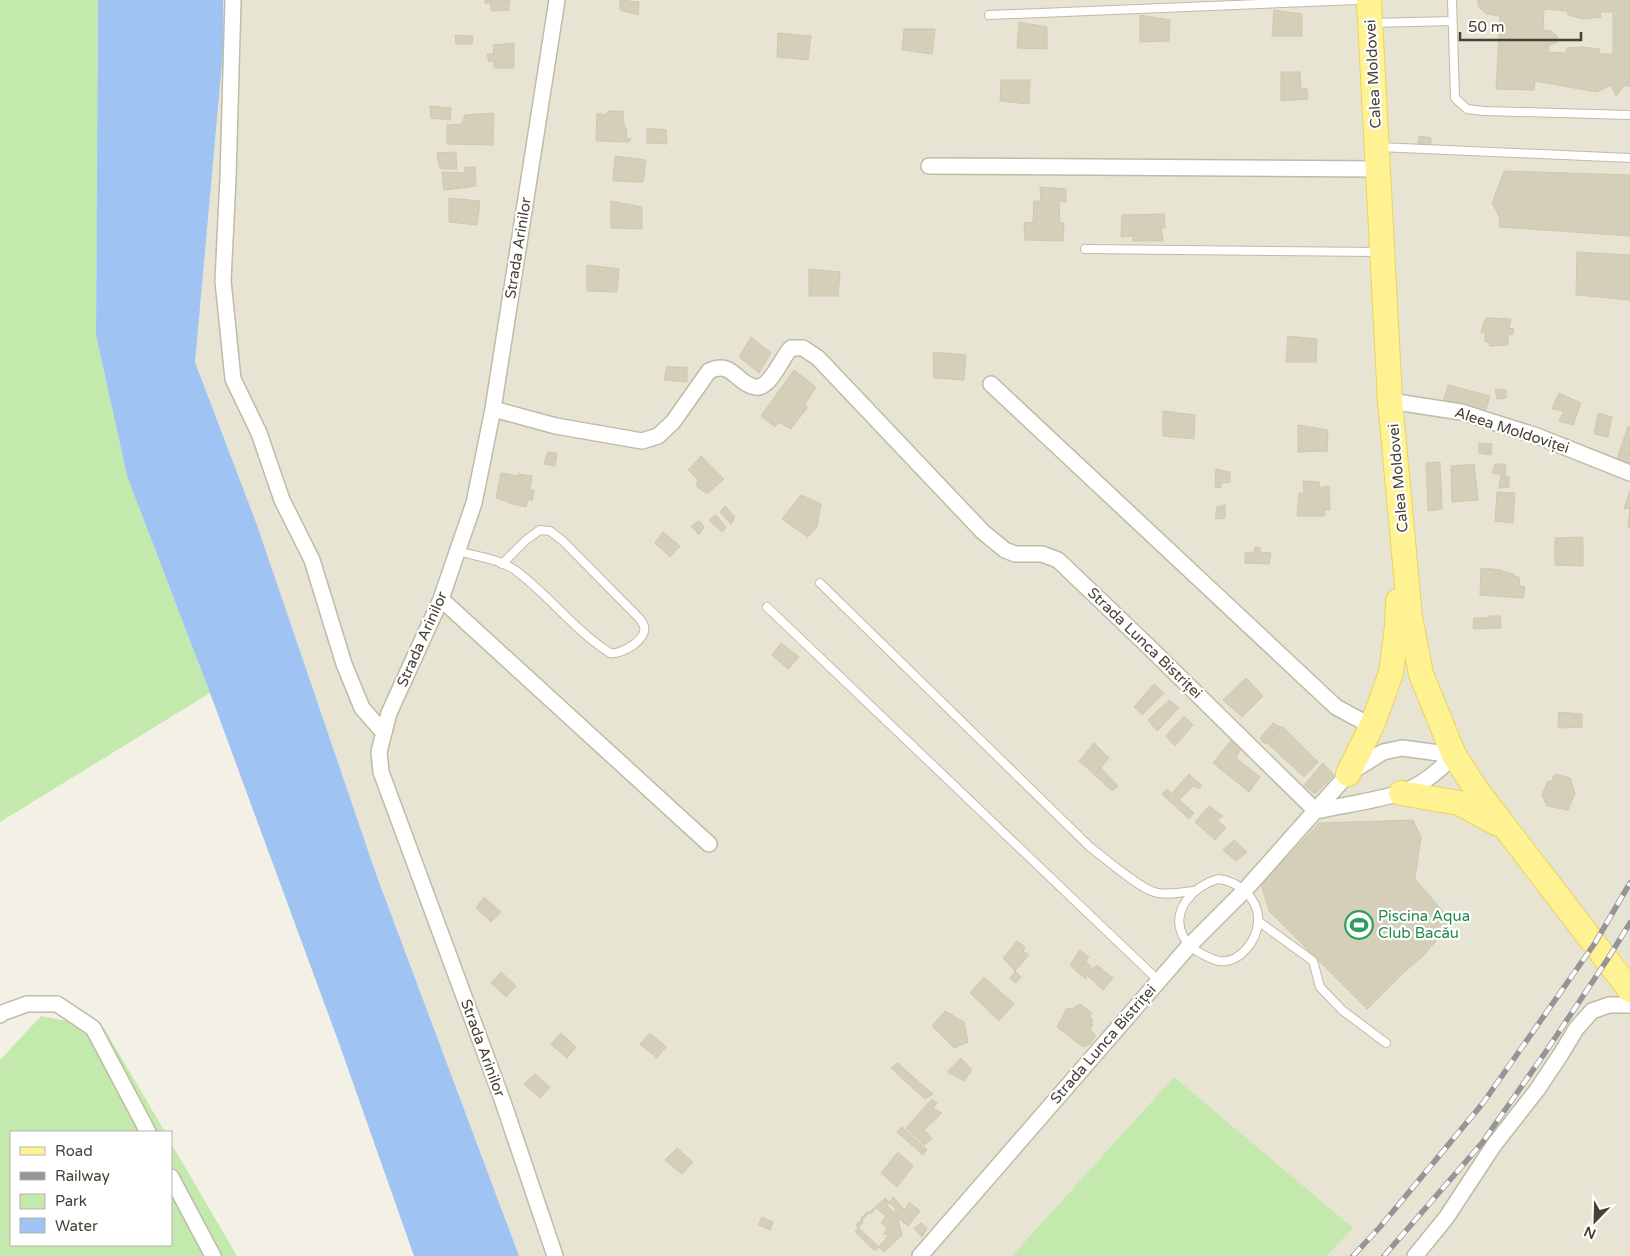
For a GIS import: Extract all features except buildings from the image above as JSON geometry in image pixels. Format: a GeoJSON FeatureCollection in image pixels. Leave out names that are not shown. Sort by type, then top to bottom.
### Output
{"type":"FeatureCollection","features":[{"type":"Feature","properties":{"kind":"main road","name":"Calea Moldovei"},"geometry":{"type":"LineString","coordinates":[[1369,0],[1390,401],[1410,616],[1421,674],[1454,755],[1478,792],[1630,990]]}},
{"type":"Feature","properties":{"kind":"main road"},"geometry":{"type":"LineString","coordinates":[[1348,774],[1373,723],[1391,673],[1397,627],[1400,497]]}},
{"type":"Feature","properties":{"kind":"main road"},"geometry":{"type":"LineString","coordinates":[[1401,793],[1459,803],[1506,828]]}},
{"type":"Feature","properties":{"kind":"street"},"geometry":{"type":"LineString","coordinates":[[233,0],[223,281],[233,379],[259,434],[282,500],[312,560],[344,664],[362,708],[384,733]]}},
{"type":"Feature","properties":{"kind":"street","name":"Strada Arinilor"},"geometry":{"type":"LineString","coordinates":[[555,1256],[503,1102],[381,772],[380,752],[389,713],[441,599],[474,503],[493,409],[556,0]]}},
{"type":"Feature","properties":{"kind":"street"},"geometry":{"type":"LineString","coordinates":[[929,166],[1377,158]]}},
{"type":"Feature","properties":{"kind":"street","name":"Strada Lunca Bistriței"},"geometry":{"type":"LineString","coordinates":[[493,409],[556,426],[642,441],[658,436],[673,422],[709,371],[718,367],[727,368],[754,387],[761,386],[770,380],[791,348],[803,348],[818,358],[983,532],[1004,550],[1015,554],[1042,554],[1058,560],[1316,811],[1245,890],[1188,946],[920,1256]]}},
{"type":"Feature","properties":{"kind":"street"},"geometry":{"type":"LineString","coordinates":[[991,384],[1336,707],[1360,720],[1373,723]]}},
{"type":"Feature","properties":{"kind":"street","name":"Aleea Moldoviței"},"geometry":{"type":"LineString","coordinates":[[1390,401],[1461,412],[1537,436],[1630,472]]}},
{"type":"Feature","properties":{"kind":"street"},"geometry":{"type":"LineString","coordinates":[[441,599],[709,844]]}},
{"type":"Feature","properties":{"kind":"street"},"geometry":{"type":"LineString","coordinates":[[1316,811],[1348,774],[1383,752],[1402,748],[1454,755]]}},
{"type":"Feature","properties":{"kind":"street"},"geometry":{"type":"LineString","coordinates":[[1316,811],[1401,793],[1428,779],[1454,755]]}},
{"type":"Feature","properties":{"kind":"street"},"geometry":{"type":"LineString","coordinates":[[1,1013],[27,1004],[57,1004],[93,1028],[147,1131]]}},
{"type":"Feature","properties":{"kind":"street"},"geometry":{"type":"LineString","coordinates":[[1415,1256],[1446,1218],[1494,1145],[1562,1054],[1576,1029],[1592,1011],[1609,1005],[1630,1005]]}},
{"type":"Feature","properties":{"kind":"street"},"geometry":{"type":"LineString","coordinates":[[172,1179],[213,1256]]}},
{"type":"Feature","properties":{"kind":"lane"},"geometry":{"type":"LineString","coordinates":[[989,15],[1357,0]]}},
{"type":"Feature","properties":{"kind":"lane"},"geometry":{"type":"LineString","coordinates":[[1452,0],[1455,98],[1467,109],[1630,115]]}},
{"type":"Feature","properties":{"kind":"lane"},"geometry":{"type":"LineString","coordinates":[[1370,23],[1452,21]]}},
{"type":"Feature","properties":{"kind":"lane"},"geometry":{"type":"LineString","coordinates":[[1377,158],[1630,158]]}},
{"type":"Feature","properties":{"kind":"lane"},"geometry":{"type":"LineString","coordinates":[[1085,249],[1382,252]]}},
{"type":"Feature","properties":{"kind":"lane"},"geometry":{"type":"LineString","coordinates":[[457,552],[490,559],[514,570],[610,653],[616,654],[626,650],[644,632],[644,626],[640,619],[564,541],[550,531],[540,530],[526,540],[502,564]]}},
{"type":"Feature","properties":{"kind":"lane"},"geometry":{"type":"LineString","coordinates":[[820,583],[1090,847],[1140,884],[1154,892],[1167,894],[1193,891],[1208,882],[1218,879],[1228,880],[1245,890],[1254,904],[1258,921],[1253,939],[1245,951],[1234,959],[1220,961],[1205,956],[1188,946],[1180,930],[1180,919],[1182,907],[1193,891]]}},
{"type":"Feature","properties":{"kind":"lane"},"geometry":{"type":"LineString","coordinates":[[768,607],[1158,980]]}},
{"type":"Feature","properties":{"kind":"lane"},"geometry":{"type":"LineString","coordinates":[[1258,921],[1313,961],[1320,986],[1342,1010],[1386,1043]]}},
{"type":"Feature","properties":{"kind":"shaded area"},"geometry":{"type":"Polygon","coordinates":[[[203,0],[1630,0],[1630,1256],[519,1256],[376,874],[257,525],[195,361],[203,0]]]}},
{"type":"Feature","properties":{"kind":"green space"},"geometry":{"type":"Polygon","coordinates":[[[0,0],[98,0],[96,335],[127,476],[210,693],[0,822],[0,0]]]}},
{"type":"Feature","properties":{"kind":"green space"},"geometry":{"type":"Polygon","coordinates":[[[41,1016],[104,1028],[164,1131],[10,1131],[10,1246],[172,1246],[172,1145],[237,1256],[0,1256],[0,1060],[41,1016]]]}},
{"type":"Feature","properties":{"kind":"green space"},"geometry":{"type":"Polygon","coordinates":[[[1174,1077],[1353,1228],[1326,1256],[1012,1256],[1174,1077]]]}},
{"type":"Feature","properties":{"kind":"water"},"geometry":{"type":"Polygon","coordinates":[[[98,0],[223,0],[223,52],[195,362],[257,525],[376,874],[519,1256],[414,1256],[340,1046],[210,693],[127,476],[96,335],[98,0]]]}},
{"type":"Feature","properties":{"kind":"railway"},"geometry":{"type":"LineString","coordinates":[[1353,1256],[1380,1227],[1483,1103],[1595,943],[1630,883]]}},
{"type":"Feature","properties":{"kind":"railway"},"geometry":{"type":"LineString","coordinates":[[1384,1256],[1482,1143],[1547,1050],[1630,923]]}},
{"type":"Feature","properties":{"kind":"place","name":"Piscina Aqua Club Bacău"},"geometry":{"type":"Point","coordinates":[1359,925]}}]}
